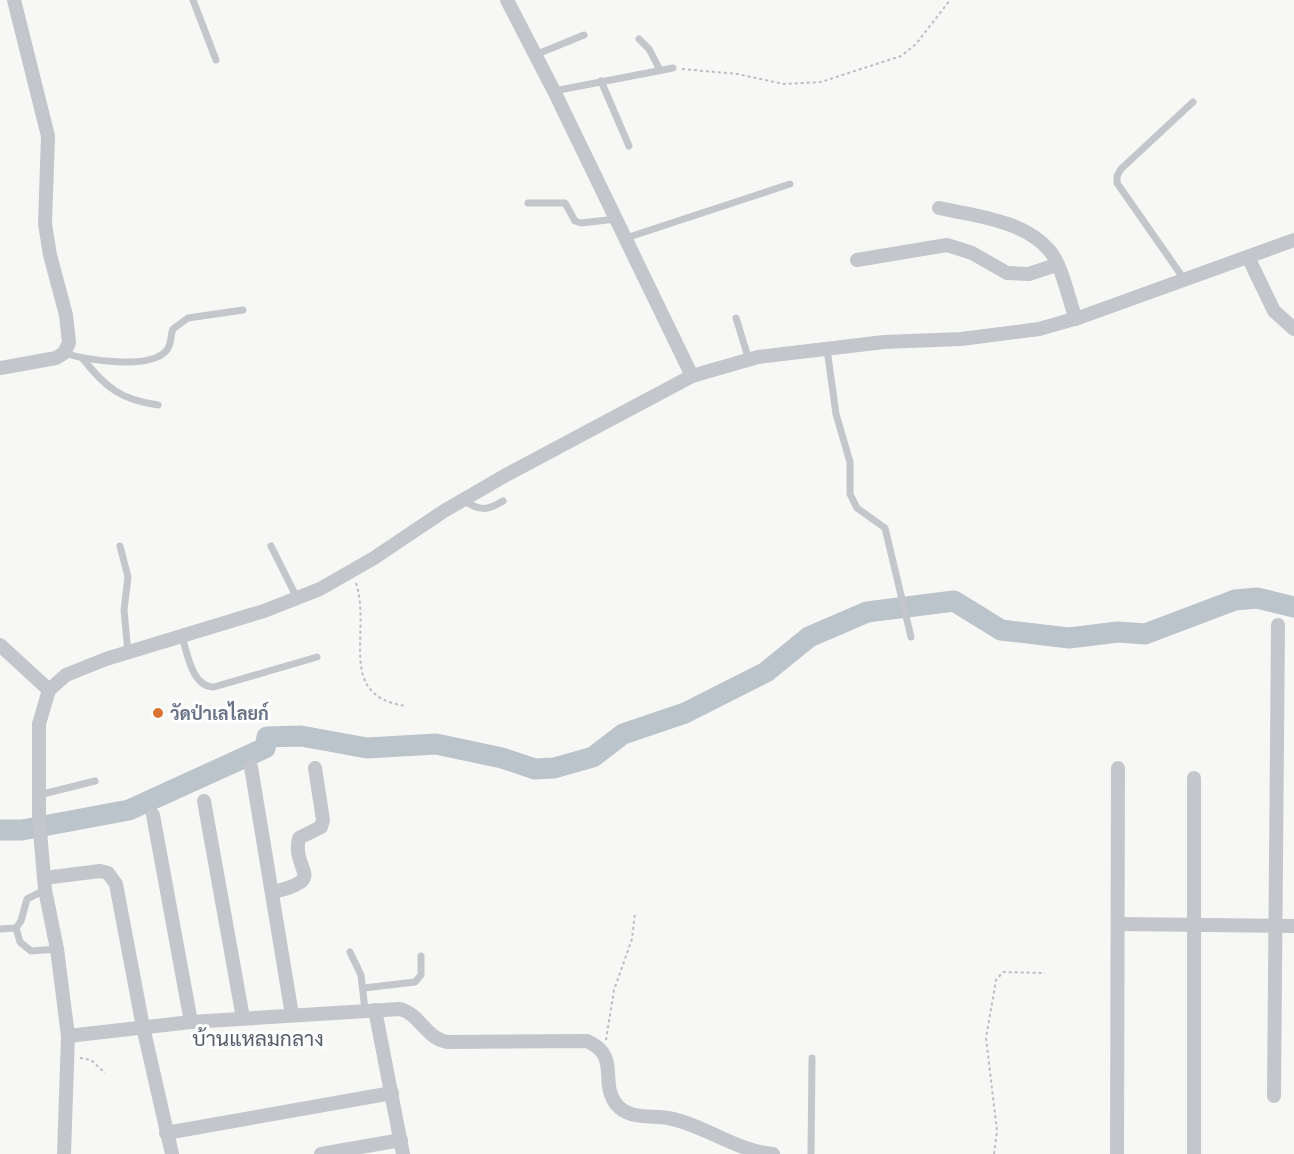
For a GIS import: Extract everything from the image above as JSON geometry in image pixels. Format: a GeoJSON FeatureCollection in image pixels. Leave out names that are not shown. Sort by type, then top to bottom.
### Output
{"type":"FeatureCollection","features":[{"type":"Feature","properties":{"kind":"street"},"geometry":{"type":"LineString","coordinates":[[0,368],[56,358],[64,353],[69,343],[45,224],[48,136],[14,0]]}},
{"type":"Feature","properties":{"kind":"street"},"geometry":{"type":"LineString","coordinates":[[507,0],[617,219],[692,376]]}},
{"type":"Feature","properties":{"kind":"street"},"geometry":{"type":"LineString","coordinates":[[939,208],[1012,226],[1035,238],[1050,251],[1076,319]]}},
{"type":"Feature","properties":{"kind":"street"},"geometry":{"type":"LineString","coordinates":[[64,1154],[68,1036],[57,949],[45,884],[39,819],[39,724],[49,690],[66,675],[298,598],[352,572],[463,500],[597,424],[692,376],[749,360],[827,349],[884,342],[972,338],[1039,329],[1076,319],[1294,240]]}},
{"type":"Feature","properties":{"kind":"street"},"geometry":{"type":"LineString","coordinates":[[857,260],[947,245],[972,253],[1007,273],[1029,274],[1056,265]]}},
{"type":"Feature","properties":{"kind":"street"},"geometry":{"type":"LineString","coordinates":[[1248,257],[1274,311],[1294,329]]}},
{"type":"Feature","properties":{"kind":"street"},"geometry":{"type":"LineString","coordinates":[[1274,1096],[1278,625]]}},
{"type":"Feature","properties":{"kind":"street"},"geometry":{"type":"LineString","coordinates":[[0,645],[49,690]]}},
{"type":"Feature","properties":{"kind":"street"},"geometry":{"type":"LineString","coordinates":[[251,767],[274,892],[292,1015]]}},
{"type":"Feature","properties":{"kind":"street"},"geometry":{"type":"LineString","coordinates":[[274,892],[298,886],[303,882],[299,838],[321,827],[323,820],[315,768]]}},
{"type":"Feature","properties":{"kind":"street"},"geometry":{"type":"LineString","coordinates":[[1117,1154],[1118,768]]}},
{"type":"Feature","properties":{"kind":"street"},"geometry":{"type":"LineString","coordinates":[[1194,778],[1194,1154]]}},
{"type":"Feature","properties":{"kind":"street"},"geometry":{"type":"LineString","coordinates":[[204,801],[243,1018]]}},
{"type":"Feature","properties":{"kind":"street"},"geometry":{"type":"LineString","coordinates":[[153,815],[191,1022]]}},
{"type":"Feature","properties":{"kind":"street"},"geometry":{"type":"LineString","coordinates":[[45,884],[100,870],[113,878],[143,1028],[172,1154]]}},
{"type":"Feature","properties":{"kind":"street"},"geometry":{"type":"LineString","coordinates":[[1118,924],[1195,923],[1294,926]]}},
{"type":"Feature","properties":{"kind":"street"},"geometry":{"type":"LineString","coordinates":[[68,1036],[191,1022],[370,1010],[405,1010],[433,1038],[448,1042],[587,1041],[600,1047],[606,1058],[610,1088],[616,1103],[627,1112],[684,1122],[758,1153],[773,1154]]}},
{"type":"Feature","properties":{"kind":"street"},"geometry":{"type":"LineString","coordinates":[[370,1010],[392,1093],[403,1154]]}},
{"type":"Feature","properties":{"kind":"street"},"geometry":{"type":"LineString","coordinates":[[166,1133],[392,1093]]}},
{"type":"Feature","properties":{"kind":"street"},"geometry":{"type":"LineString","coordinates":[[321,1154],[401,1140]]}},
{"type":"Feature","properties":{"kind":"lane"},"geometry":{"type":"LineString","coordinates":[[193,0],[216,60]]}},
{"type":"Feature","properties":{"kind":"lane"},"geometry":{"type":"LineString","coordinates":[[535,55],[584,35]]}},
{"type":"Feature","properties":{"kind":"lane"},"geometry":{"type":"LineString","coordinates":[[639,39],[649,49],[660,70]]}},
{"type":"Feature","properties":{"kind":"lane"},"geometry":{"type":"LineString","coordinates":[[554,91],[673,68]]}},
{"type":"Feature","properties":{"kind":"lane"},"geometry":{"type":"LineString","coordinates":[[600,81],[629,146]]}},
{"type":"Feature","properties":{"kind":"lane"},"geometry":{"type":"LineString","coordinates":[[1184,279],[1117,183],[1117,176],[1193,102]]}},
{"type":"Feature","properties":{"kind":"lane"},"geometry":{"type":"LineString","coordinates":[[626,238],[790,184]]}},
{"type":"Feature","properties":{"kind":"lane"},"geometry":{"type":"LineString","coordinates":[[528,203],[565,203],[575,221],[581,223],[617,219]]}},
{"type":"Feature","properties":{"kind":"lane"},"geometry":{"type":"LineString","coordinates":[[64,353],[83,359],[122,362],[163,354],[169,349],[173,329],[180,322],[188,318],[243,310]]}},
{"type":"Feature","properties":{"kind":"lane"},"geometry":{"type":"LineString","coordinates":[[736,318],[749,360]]}},
{"type":"Feature","properties":{"kind":"lane"},"geometry":{"type":"LineString","coordinates":[[827,349],[836,414],[850,462],[850,494],[856,508],[885,528],[911,637]]}},
{"type":"Feature","properties":{"kind":"lane"},"geometry":{"type":"LineString","coordinates":[[83,359],[110,390],[135,400],[158,405]]}},
{"type":"Feature","properties":{"kind":"lane"},"geometry":{"type":"LineString","coordinates":[[463,500],[475,508],[484,510],[503,501]]}},
{"type":"Feature","properties":{"kind":"lane"},"geometry":{"type":"LineString","coordinates":[[120,546],[128,577],[124,610],[128,653]]}},
{"type":"Feature","properties":{"kind":"lane"},"geometry":{"type":"LineString","coordinates":[[271,546],[298,598]]}},
{"type":"Feature","properties":{"kind":"lane"},"geometry":{"type":"LineString","coordinates":[[182,637],[198,680],[206,687],[214,687],[317,657]]}},
{"type":"Feature","properties":{"kind":"lane"},"geometry":{"type":"LineString","coordinates":[[39,795],[95,782]]}},
{"type":"Feature","properties":{"kind":"lane"},"geometry":{"type":"LineString","coordinates":[[16,928],[21,921],[27,899],[45,884]]}},
{"type":"Feature","properties":{"kind":"lane"},"geometry":{"type":"LineString","coordinates":[[0,929],[16,928]]}},
{"type":"Feature","properties":{"kind":"lane"},"geometry":{"type":"LineString","coordinates":[[16,928],[25,949],[31,951],[57,949]]}},
{"type":"Feature","properties":{"kind":"lane"},"geometry":{"type":"LineString","coordinates":[[350,952],[358,965],[370,1010]]}},
{"type":"Feature","properties":{"kind":"lane"},"geometry":{"type":"LineString","coordinates":[[364,988],[415,982],[421,975],[421,956]]}},
{"type":"Feature","properties":{"kind":"lane"},"geometry":{"type":"LineString","coordinates":[[811,1154],[812,1058]]}},
{"type":"Feature","properties":{"kind":"path"},"geometry":{"type":"LineString","coordinates":[[673,68],[737,74],[784,84],[821,82],[901,56],[916,44],[950,0]]}},
{"type":"Feature","properties":{"kind":"path"},"geometry":{"type":"LineString","coordinates":[[352,572],[362,610],[360,651],[366,686],[382,700],[406,706]]}},
{"type":"Feature","properties":{"kind":"path"},"geometry":{"type":"LineString","coordinates":[[600,1047],[608,1035],[614,990],[632,939],[635,913]]}},
{"type":"Feature","properties":{"kind":"path"},"geometry":{"type":"LineString","coordinates":[[994,1154],[997,1131],[986,1038],[996,980],[1003,972],[1045,973]]}},
{"type":"Feature","properties":{"kind":"path"},"geometry":{"type":"LineString","coordinates":[[68,1059],[91,1060],[105,1072]]}},
{"type":"Feature","properties":{"kind":"waterway"},"geometry":{"type":"LineString","coordinates":[[0,830],[22,830],[129,810],[265,748],[267,737],[301,736],[367,748],[436,744],[502,758],[535,769],[554,768],[593,757],[623,734],[685,713],[766,672],[809,637],[867,612],[954,601],[1001,630],[1069,638],[1118,632],[1145,634],[1235,600],[1257,598],[1294,607]]}},
{"type":"Feature","properties":{"kind":"place","name":"วัดป่าเลไลยก์"},"geometry":{"type":"Point","coordinates":[158,713]}},
{"type":"Feature","properties":{"kind":"district","name":"บ้านแหลมกลาง"},"geometry":{"type":"Point","coordinates":[258,1038]}}]}
